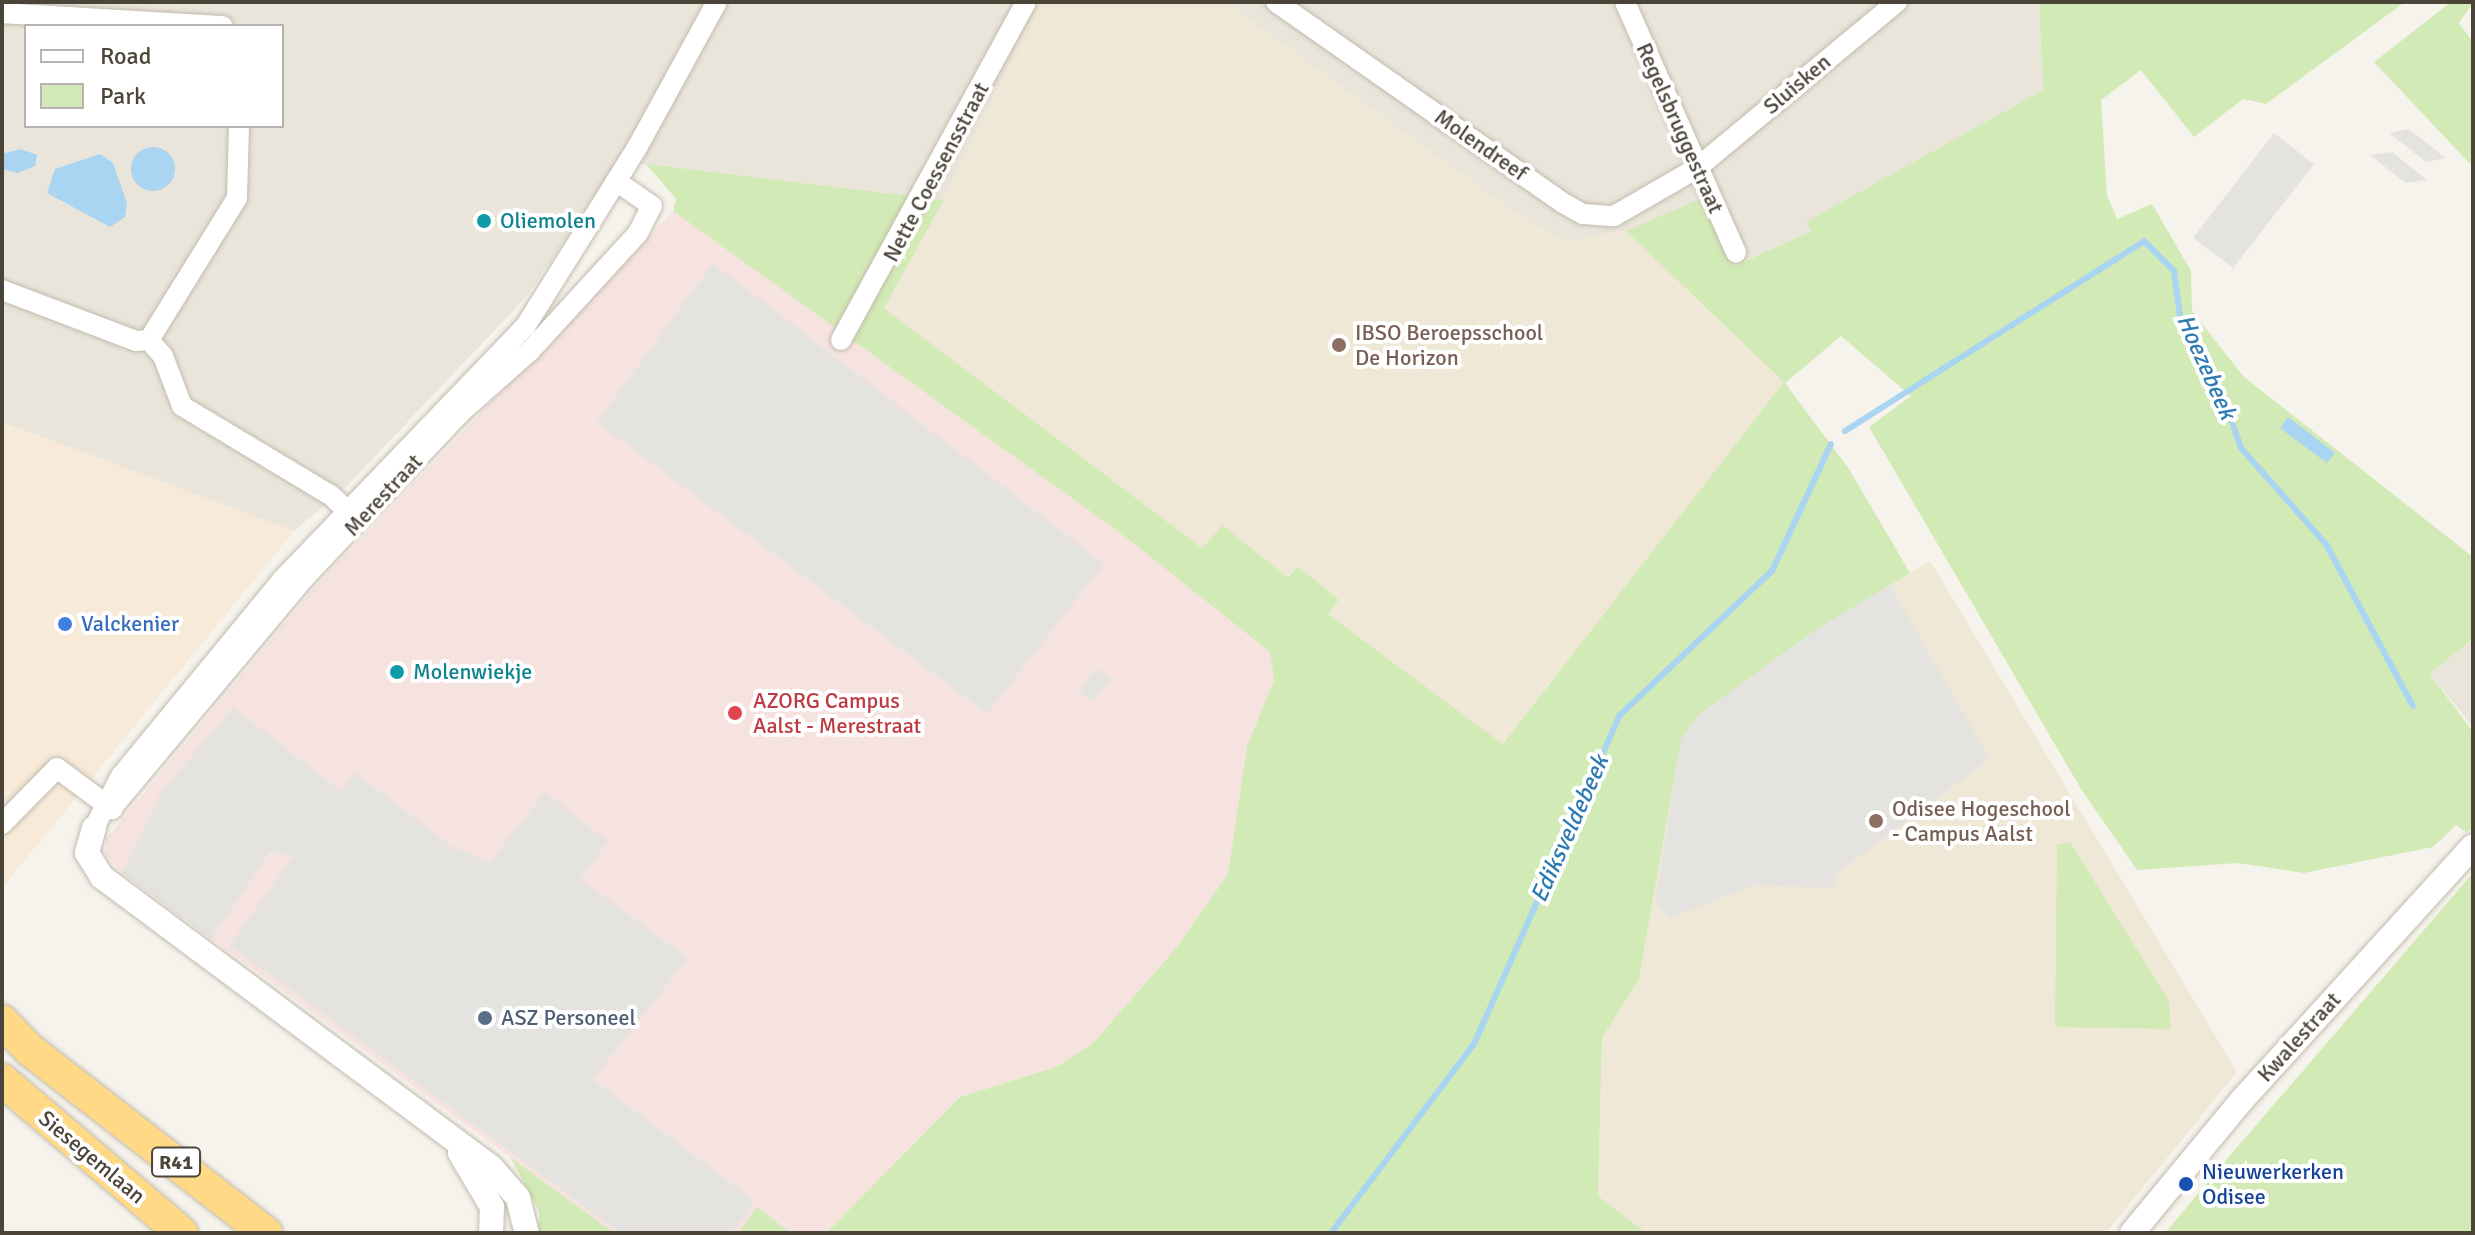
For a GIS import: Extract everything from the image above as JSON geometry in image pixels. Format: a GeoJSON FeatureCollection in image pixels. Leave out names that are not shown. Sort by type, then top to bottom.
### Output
{"type":"FeatureCollection","features":[{"type":"Feature","properties":{"kind":"highway","name":"Siesegemlaan"},"geometry":{"type":"LineString","coordinates":[[2,1021],[30,1050],[266,1233]]}},
{"type":"Feature","properties":{"kind":"highway","name":"Siesegemlaan"},"geometry":{"type":"LineString","coordinates":[[2,1080],[182,1233]]}},
{"type":"Feature","properties":{"kind":"street","name":"Merestraat"},"geometry":{"type":"LineString","coordinates":[[527,1233],[518,1198],[506,1181],[102,877],[87,853],[94,828],[141,752],[283,579],[525,327],[616,181],[717,2]]}},
{"type":"Feature","properties":{"kind":"street","name":"Nette Coessensstraat"},"geometry":{"type":"LineString","coordinates":[[841,340],[1026,2]]}},
{"type":"Feature","properties":{"kind":"street","name":"Molendreef"},"geometry":{"type":"LineString","coordinates":[[1276,2],[1583,214],[1614,216],[1697,168]]}},
{"type":"Feature","properties":{"kind":"street","name":"Regelsbruggestraat"},"geometry":{"type":"LineString","coordinates":[[1625,2],[1736,253]]}},
{"type":"Feature","properties":{"kind":"street","name":"Sluisken"},"geometry":{"type":"LineString","coordinates":[[1697,168],[1885,6]]}},
{"type":"Feature","properties":{"kind":"street"},"geometry":{"type":"LineString","coordinates":[[2,13],[171,11],[216,24]]}},
{"type":"Feature","properties":{"kind":"street"},"geometry":{"type":"LineString","coordinates":[[149,340],[237,198],[239,128]]}},
{"type":"Feature","properties":{"kind":"street","name":"Merestraat"},"geometry":{"type":"LineString","coordinates":[[109,806],[304,578],[459,414],[530,351],[638,233],[652,206],[616,181]]}},
{"type":"Feature","properties":{"kind":"street"},"geometry":{"type":"LineString","coordinates":[[2,290],[136,341],[149,340]]}},
{"type":"Feature","properties":{"kind":"street"},"geometry":{"type":"LineString","coordinates":[[149,340],[163,356],[182,406],[332,496],[347,511]]}},
{"type":"Feature","properties":{"kind":"street"},"geometry":{"type":"LineString","coordinates":[[2,824],[57,768],[109,806]]}},
{"type":"Feature","properties":{"kind":"street","name":"Kwalestraat"},"geometry":{"type":"LineString","coordinates":[[2132,1233],[2242,1100],[2473,846]]}},
{"type":"Feature","properties":{"kind":"street","name":"Merestraat"},"geometry":{"type":"LineString","coordinates":[[446,1135],[483,1187],[492,1207],[491,1233]]}},
{"type":"Feature","properties":{"kind":"shaded area"},"geometry":{"type":"Polygon","coordinates":[[[2,2],[1050,2],[944,200],[620,161],[526,297],[346,487],[294,531],[2,422],[2,2]]]}},
{"type":"Feature","properties":{"kind":"shaded area","name":"IBSO Beroepsschool De Horizon"},"geometry":{"type":"Polygon","coordinates":[[[1039,2],[1225,2],[1511,210],[1565,242],[1626,231],[1785,382],[1503,744],[1327,613],[1339,601],[1297,567],[1288,578],[1223,525],[1202,548],[884,308],[944,200],[1039,2]]]}},
{"type":"Feature","properties":{"kind":"shaded area"},"geometry":{"type":"Polygon","coordinates":[[[1225,2],[2039,2],[2043,90],[1807,222],[1812,231],[1733,266],[1699,200],[1626,231],[1565,242],[1511,210],[1225,2]]]}},
{"type":"Feature","properties":{"kind":"shaded area"},"geometry":{"type":"Polygon","coordinates":[[[2409,129],[2446,158],[2426,162],[2389,133],[2409,129]]]}},
{"type":"Feature","properties":{"kind":"shaded area"},"geometry":{"type":"Polygon","coordinates":[[[2274,133],[2314,164],[2233,268],[2193,238],[2274,133]]]}},
{"type":"Feature","properties":{"kind":"shaded area"},"geometry":{"type":"Polygon","coordinates":[[[2392,152],[2427,180],[2406,183],[2370,155],[2392,152]]]}},
{"type":"Feature","properties":{"kind":"shaded area","name":"AZORG Campus Aalst - Merestraat"},"geometry":{"type":"Polygon","coordinates":[[[673,211],[1123,535],[1270,652],[1274,680],[1247,746],[1228,874],[1177,947],[1093,1043],[1056,1067],[960,1097],[826,1233],[791,1233],[757,1207],[738,1233],[614,1233],[122,873],[106,855],[106,839],[313,589],[673,211]]]}},
{"type":"Feature","properties":{"kind":"shaded area"},"geometry":{"type":"Polygon","coordinates":[[[713,263],[1104,564],[987,714],[597,422],[713,263]]]}},
{"type":"Feature","properties":{"kind":"shaded area"},"geometry":{"type":"Polygon","coordinates":[[[2,422],[294,531],[2,888],[2,422]]]}},
{"type":"Feature","properties":{"kind":"shaded area","name":"Odisee Hogeschool - Campus Aalst"},"geometry":{"type":"Polygon","coordinates":[[[1930,561],[2237,1072],[2106,1233],[1645,1233],[1598,1196],[1602,1038],[1639,979],[1681,739],[1816,629],[1930,561]]]}},
{"type":"Feature","properties":{"kind":"shaded area"},"geometry":{"type":"Polygon","coordinates":[[[1890,585],[1990,759],[1836,874],[1835,888],[1754,885],[1670,918],[1655,903],[1681,739],[1697,716],[1817,629],[1890,585]]]}},
{"type":"Feature","properties":{"kind":"shaded area"},"geometry":{"type":"Polygon","coordinates":[[[2473,640],[2473,727],[2430,674],[2473,640]]]}},
{"type":"Feature","properties":{"kind":"shaded area"},"geometry":{"type":"Polygon","coordinates":[[[1096,668],[1111,679],[1093,702],[1079,691],[1096,668]]]}},
{"type":"Feature","properties":{"kind":"shaded area","name":"ASZ Personeel"},"geometry":{"type":"Polygon","coordinates":[[[233,707],[341,791],[355,772],[452,847],[490,862],[545,792],[608,841],[580,879],[688,958],[593,1079],[755,1201],[732,1233],[620,1233],[230,945],[293,856],[270,852],[211,939],[122,873],[160,794],[233,707]]]}},
{"type":"Feature","properties":{"kind":"green space"},"geometry":{"type":"Polygon","coordinates":[[[2039,2],[2405,2],[2266,104],[2243,99],[2194,137],[2141,70],[2101,100],[2107,196],[2117,219],[2152,204],[2191,271],[2192,311],[2244,377],[2473,557],[2473,639],[2430,674],[2473,732],[2473,826],[2467,832],[2456,825],[2433,847],[2304,873],[2238,863],[2137,870],[2081,789],[1869,427],[1911,396],[1841,336],[1785,383],[1849,469],[1910,573],[1817,629],[1698,716],[1681,740],[1639,979],[1602,1038],[1598,1196],[1646,1233],[826,1233],[960,1097],[1056,1067],[1093,1043],[1177,947],[1228,874],[1247,746],[1274,680],[1270,652],[1123,535],[673,211],[676,199],[646,164],[944,200],[884,308],[1202,548],[1223,525],[1288,578],[1298,566],[1339,600],[1328,614],[1503,744],[1784,382],[1626,231],[1700,199],[1734,266],[1812,231],[1806,222],[2043,90],[2039,2]]]}},
{"type":"Feature","properties":{"kind":"green space"},"geometry":{"type":"Polygon","coordinates":[[[2451,2],[2472,4],[2459,23],[2473,42],[2473,167],[2374,62],[2451,2]]]}},
{"type":"Feature","properties":{"kind":"green space"},"geometry":{"type":"Polygon","coordinates":[[[2070,842],[2169,1001],[2171,1029],[2055,1027],[2057,845],[2070,842]]]}},
{"type":"Feature","properties":{"kind":"green space"},"geometry":{"type":"Polygon","coordinates":[[[2473,873],[2473,1233],[2165,1233],[2233,1152],[2473,873]]]}},
{"type":"Feature","properties":{"kind":"green space"},"geometry":{"type":"Polygon","coordinates":[[[510,1157],[614,1233],[539,1233],[539,1211],[510,1157]]]}},
{"type":"Feature","properties":{"kind":"green space"},"geometry":{"type":"Polygon","coordinates":[[[757,1207],[791,1233],[738,1233],[757,1207]]]}},
{"type":"Feature","properties":{"kind":"water"},"geometry":{"type":"Polygon","coordinates":[[[153,147],[169,153],[175,169],[169,185],[153,191],[137,185],[131,169],[137,153],[153,147]]]}},
{"type":"Feature","properties":{"kind":"water"},"geometry":{"type":"Polygon","coordinates":[[[21,149],[37,155],[35,166],[17,173],[2,169],[2,154],[21,149]]]}},
{"type":"Feature","properties":{"kind":"water"},"geometry":{"type":"Polygon","coordinates":[[[100,154],[113,163],[127,203],[125,217],[110,227],[47,193],[55,169],[100,154]]]}},
{"type":"Feature","properties":{"kind":"water"},"geometry":{"type":"Polygon","coordinates":[[[2288,417],[2335,453],[2327,463],[2280,428],[2288,417]]]}},
{"type":"Feature","properties":{"kind":"waterway","name":"Hoezebeek"},"geometry":{"type":"LineString","coordinates":[[1845,431],[2144,241],[2174,271],[2180,316],[2220,387],[2241,448],[2326,544],[2413,706]]}},
{"type":"Feature","properties":{"kind":"waterway","name":"Ediksveldebeek"},"geometry":{"type":"LineString","coordinates":[[1331,1233],[1474,1044],[1620,715],[1772,571],[1831,444]]}},
{"type":"Feature","properties":{"kind":"place","name":"Oliemolen"},"geometry":{"type":"Point","coordinates":[484,221]}},
{"type":"Feature","properties":{"kind":"place","name":"IBSO Beroepsschool De Horizon"},"geometry":{"type":"Point","coordinates":[1339,345]}},
{"type":"Feature","properties":{"kind":"place","name":"Valckenier"},"geometry":{"type":"Point","coordinates":[65,624]}},
{"type":"Feature","properties":{"kind":"place","name":"Molenwiekje"},"geometry":{"type":"Point","coordinates":[397,672]}},
{"type":"Feature","properties":{"kind":"place","name":"AZORG Campus Aalst - Merestraat"},"geometry":{"type":"Point","coordinates":[735,713]}},
{"type":"Feature","properties":{"kind":"place","name":"Odisee Hogeschool - Campus Aalst"},"geometry":{"type":"Point","coordinates":[1876,821]}},
{"type":"Feature","properties":{"kind":"place","name":"ASZ Personeel"},"geometry":{"type":"Point","coordinates":[485,1018]}},
{"type":"Feature","properties":{"kind":"place","name":"Nieuwerkerken Odisee"},"geometry":{"type":"Point","coordinates":[2186,1184]}}]}
